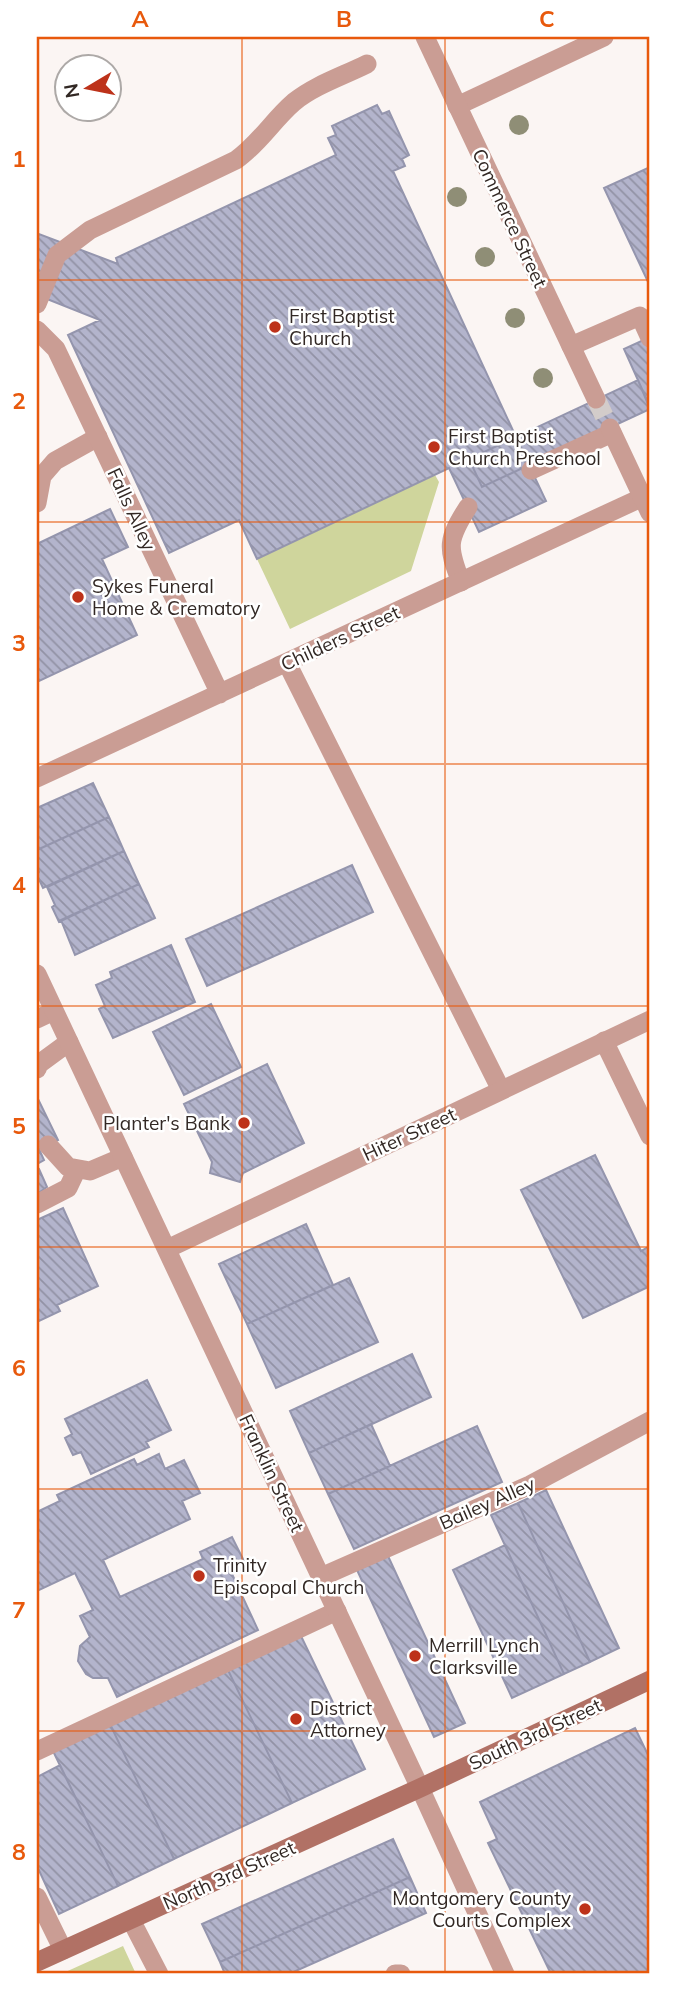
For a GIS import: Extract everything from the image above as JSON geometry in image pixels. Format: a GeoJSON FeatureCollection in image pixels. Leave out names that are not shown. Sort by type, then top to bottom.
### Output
{"type":"FeatureCollection","features":[{"type":"Feature","properties":{"kind":"main road","name":"South 3rd Street"},"geometry":{"type":"LineString","coordinates":[[420,1788],[650,1680]]}},
{"type":"Feature","properties":{"kind":"main road","name":"North 3rd Street"},"geometry":{"type":"LineString","coordinates":[[37,1962],[420,1788]]}},
{"type":"Feature","properties":{"kind":"street","name":"Commerce Street"},"geometry":{"type":"LineString","coordinates":[[425,37],[596,399]]}},
{"type":"Feature","properties":{"kind":"street"},"geometry":{"type":"LineString","coordinates":[[457,106],[604,37]]}},
{"type":"Feature","properties":{"kind":"street"},"geometry":{"type":"LineString","coordinates":[[37,304],[57,255],[73,242],[100,225],[236,160],[249,151],[294,103],[314,89],[367,64]]}},
{"type":"Feature","properties":{"kind":"street"},"geometry":{"type":"LineString","coordinates":[[571,346],[640,316],[650,338]]}},
{"type":"Feature","properties":{"kind":"street","name":"Falls Alley"},"geometry":{"type":"LineString","coordinates":[[37,330],[56,349],[220,694]]}},
{"type":"Feature","properties":{"kind":"street"},"geometry":{"type":"LineString","coordinates":[[531,470],[611,430],[646,505]]}},
{"type":"Feature","properties":{"kind":"street"},"geometry":{"type":"LineString","coordinates":[[37,503],[42,476],[55,461],[98,437]]}},
{"type":"Feature","properties":{"kind":"street","name":"Childers Street"},"geometry":{"type":"LineString","coordinates":[[37,778],[461,582],[646,505]]}},
{"type":"Feature","properties":{"kind":"street"},"geometry":{"type":"LineString","coordinates":[[461,582],[449,551],[451,539],[468,507]]}},
{"type":"Feature","properties":{"kind":"street"},"geometry":{"type":"LineString","coordinates":[[287,663],[501,1090]]}},
{"type":"Feature","properties":{"kind":"street","name":"Franklin Street"},"geometry":{"type":"LineString","coordinates":[[37,974],[45,1015],[69,1042],[505,1974]]}},
{"type":"Feature","properties":{"kind":"street","name":"Hiter Street"},"geometry":{"type":"LineString","coordinates":[[167,1249],[650,1020]]}},
{"type":"Feature","properties":{"kind":"street"},"geometry":{"type":"LineString","coordinates":[[604,1041],[650,1136]]}},
{"type":"Feature","properties":{"kind":"street"},"geometry":{"type":"LineString","coordinates":[[37,1069],[39,1064],[69,1042]]}},
{"type":"Feature","properties":{"kind":"street"},"geometry":{"type":"LineString","coordinates":[[48,1146],[68,1167],[90,1171],[123,1157]]}},
{"type":"Feature","properties":{"kind":"street"},"geometry":{"type":"LineString","coordinates":[[37,1204],[68,1188],[77,1169]]}},
{"type":"Feature","properties":{"kind":"street","name":"Bailey Alley"},"geometry":{"type":"LineString","coordinates":[[321,1577],[530,1485],[650,1421]]}},
{"type":"Feature","properties":{"kind":"street"},"geometry":{"type":"LineString","coordinates":[[37,1751],[337,1611]]}},
{"type":"Feature","properties":{"kind":"street"},"geometry":{"type":"LineString","coordinates":[[37,1897],[63,1950]]}},
{"type":"Feature","properties":{"kind":"street"},"geometry":{"type":"LineString","coordinates":[[131,1920],[159,1974]]}},
{"type":"Feature","properties":{"kind":"street"},"geometry":{"type":"LineString","coordinates":[[395,1974],[401,1974]]}},
{"type":"Feature","properties":{"kind":"green space"},"geometry":{"type":"Polygon","coordinates":[[[435,475],[439,482],[411,571],[290,629],[257,559],[435,475]]]}},
{"type":"Feature","properties":{"kind":"green space"},"geometry":{"type":"Polygon","coordinates":[[[123,1946],[136,1974],[61,1974],[123,1946]]]}},
{"type":"Feature","properties":{"kind":"building","name":"First Baptist Church"},"geometry":{"type":"Polygon","coordinates":[[[377,105],[382,114],[389,111],[409,155],[402,159],[405,166],[393,171],[516,437],[469,459],[482,487],[529,465],[546,501],[479,532],[449,468],[257,559],[239,520],[169,553],[68,335],[100,320],[37,295],[39,234],[118,264],[116,258],[336,155],[328,138],[336,135],[332,126],[377,105]]]}},
{"type":"Feature","properties":{"kind":"building"},"geometry":{"type":"Polygon","coordinates":[[[650,167],[650,286],[604,188],[650,167]]]}},
{"type":"Feature","properties":{"kind":"building"},"geometry":{"type":"Polygon","coordinates":[[[650,337],[650,407],[624,349],[650,337]]]}},
{"type":"Feature","properties":{"kind":"building"},"geometry":{"type":"Polygon","coordinates":[[[638,380],[650,409],[482,487],[469,459],[638,380]]]}},
{"type":"Feature","properties":{"kind":"building","name":"Sykes Funeral Home & Crematory"},"geometry":{"type":"Polygon","coordinates":[[[110,509],[128,547],[102,559],[137,635],[37,682],[37,544],[110,509]]]}},
{"type":"Feature","properties":{"kind":"building"},"geometry":{"type":"Polygon","coordinates":[[[93,783],[109,817],[37,850],[37,808],[93,783]]]}},
{"type":"Feature","properties":{"kind":"building"},"geometry":{"type":"Polygon","coordinates":[[[109,817],[124,851],[43,888],[37,875],[37,850],[109,817]]]}},
{"type":"Feature","properties":{"kind":"building"},"geometry":{"type":"Polygon","coordinates":[[[124,851],[139,884],[59,922],[47,887],[124,851]]]}},
{"type":"Feature","properties":{"kind":"building"},"geometry":{"type":"Polygon","coordinates":[[[352,865],[373,912],[207,986],[186,939],[352,865]]]}},
{"type":"Feature","properties":{"kind":"building"},"geometry":{"type":"Polygon","coordinates":[[[139,884],[155,918],[75,955],[61,920],[139,884]]]}},
{"type":"Feature","properties":{"kind":"building"},"geometry":{"type":"Polygon","coordinates":[[[171,945],[195,1002],[113,1038],[99,1009],[105,1006],[96,985],[112,978],[110,972],[171,945]]]}},
{"type":"Feature","properties":{"kind":"building"},"geometry":{"type":"Polygon","coordinates":[[[211,1004],[241,1067],[184,1095],[153,1032],[211,1004]]]}},
{"type":"Feature","properties":{"kind":"building","name":"Planter's Bank"},"geometry":{"type":"Polygon","coordinates":[[[267,1064],[304,1143],[243,1173],[240,1182],[210,1173],[212,1162],[184,1104],[267,1064]]]}},
{"type":"Feature","properties":{"kind":"building"},"geometry":{"type":"Polygon","coordinates":[[[38,1099],[58,1140],[39,1149],[44,1160],[37,1164],[38,1099]]]}},
{"type":"Feature","properties":{"kind":"building"},"geometry":{"type":"Polygon","coordinates":[[[595,1155],[641,1251],[650,1246],[650,1286],[583,1318],[521,1190],[595,1155]]]}},
{"type":"Feature","properties":{"kind":"building"},"geometry":{"type":"Polygon","coordinates":[[[39,1169],[47,1187],[37,1194],[37,1170],[39,1169]]]}},
{"type":"Feature","properties":{"kind":"building"},"geometry":{"type":"Polygon","coordinates":[[[63,1208],[98,1286],[57,1305],[60,1311],[37,1322],[37,1220],[63,1208]]]}},
{"type":"Feature","properties":{"kind":"building"},"geometry":{"type":"Polygon","coordinates":[[[306,1224],[333,1285],[247,1324],[219,1264],[306,1224]]]}},
{"type":"Feature","properties":{"kind":"building"},"geometry":{"type":"Polygon","coordinates":[[[349,1278],[378,1342],[276,1388],[247,1324],[349,1278]]]}},
{"type":"Feature","properties":{"kind":"building"},"geometry":{"type":"Polygon","coordinates":[[[412,1354],[431,1397],[309,1453],[290,1411],[412,1354]]]}},
{"type":"Feature","properties":{"kind":"building"},"geometry":{"type":"Polygon","coordinates":[[[147,1380],[171,1430],[146,1442],[149,1447],[91,1474],[81,1452],[73,1455],[71,1451],[65,1438],[72,1434],[65,1419],[147,1380]]]}},
{"type":"Feature","properties":{"kind":"building"},"geometry":{"type":"Polygon","coordinates":[[[371,1424],[390,1466],[328,1494],[309,1453],[371,1424]]]}},
{"type":"Feature","properties":{"kind":"building"},"geometry":{"type":"Polygon","coordinates":[[[477,1426],[502,1482],[354,1549],[328,1494],[477,1426]]]}},
{"type":"Feature","properties":{"kind":"building","name":"Trinity Episcopal Church"},"geometry":{"type":"Polygon","coordinates":[[[159,1454],[165,1469],[184,1460],[200,1493],[182,1501],[190,1519],[103,1560],[120,1597],[203,1559],[200,1552],[232,1537],[247,1567],[232,1574],[258,1630],[117,1697],[108,1678],[93,1678],[86,1674],[78,1661],[80,1646],[90,1637],[80,1616],[93,1610],[75,1573],[37,1591],[37,1512],[60,1501],[57,1495],[134,1459],[137,1465],[159,1454]]]}},
{"type":"Feature","properties":{"kind":"building"},"geometry":{"type":"Polygon","coordinates":[[[546,1490],[619,1648],[590,1662],[518,1503],[546,1490]]]}},
{"type":"Feature","properties":{"kind":"building"},"geometry":{"type":"Polygon","coordinates":[[[518,1503],[590,1662],[564,1674],[491,1515],[518,1503]]]}},
{"type":"Feature","properties":{"kind":"building"},"geometry":{"type":"Polygon","coordinates":[[[505,1545],[564,1674],[512,1698],[453,1570],[505,1545]]]}},
{"type":"Feature","properties":{"kind":"building","name":"Merrill Lynch Clarksville"},"geometry":{"type":"Polygon","coordinates":[[[388,1556],[465,1723],[434,1737],[357,1570],[388,1556]]]}},
{"type":"Feature","properties":{"kind":"building","name":"District Attorney"},"geometry":{"type":"Polygon","coordinates":[[[300,1634],[365,1769],[292,1803],[227,1668],[300,1634]]]}},
{"type":"Feature","properties":{"kind":"building"},"geometry":{"type":"Polygon","coordinates":[[[227,1668],[292,1803],[174,1859],[110,1724],[227,1668]]]}},
{"type":"Feature","properties":{"kind":"building"},"geometry":{"type":"Polygon","coordinates":[[[110,1724],[174,1859],[118,1886],[53,1751],[110,1724]]]}},
{"type":"Feature","properties":{"kind":"building","name":"Montgomery County Courts Complex"},"geometry":{"type":"Polygon","coordinates":[[[635,1728],[650,1759],[650,1974],[551,1974],[488,1843],[497,1839],[480,1802],[635,1728]]]}},
{"type":"Feature","properties":{"kind":"building"},"geometry":{"type":"Polygon","coordinates":[[[60,1765],[118,1886],[59,1914],[37,1866],[37,1777],[60,1765]]]}},
{"type":"Feature","properties":{"kind":"building"},"geometry":{"type":"Polygon","coordinates":[[[393,1839],[410,1877],[220,1962],[202,1924],[393,1839]]]}},
{"type":"Feature","properties":{"kind":"building"},"geometry":{"type":"Polygon","coordinates":[[[410,1877],[426,1913],[289,1974],[225,1974],[220,1962],[410,1877]]]}},
{"type":"Feature","properties":{"kind":"tunnel"},"geometry":{"type":"LineString","coordinates":[[596,399],[610,428]]}},
{"type":"Feature","properties":{"kind":"place","name":"First Baptist Church"},"geometry":{"type":"Point","coordinates":[275,327]}},
{"type":"Feature","properties":{"kind":"place","name":"First Baptist Church Preschool"},"geometry":{"type":"Point","coordinates":[434,447]}},
{"type":"Feature","properties":{"kind":"place","name":"Sykes Funeral Home & Crematory"},"geometry":{"type":"Point","coordinates":[78,597]}},
{"type":"Feature","properties":{"kind":"place","name":"Planter's Bank"},"geometry":{"type":"Point","coordinates":[244,1123]}},
{"type":"Feature","properties":{"kind":"place","name":"Trinity Episcopal Church"},"geometry":{"type":"Point","coordinates":[199,1576]}},
{"type":"Feature","properties":{"kind":"place","name":"Merrill Lynch Clarksville"},"geometry":{"type":"Point","coordinates":[415,1656]}},
{"type":"Feature","properties":{"kind":"place","name":"District Attorney"},"geometry":{"type":"Point","coordinates":[296,1719]}},
{"type":"Feature","properties":{"kind":"place","name":"Montgomery County Courts Complex"},"geometry":{"type":"Point","coordinates":[585,1909]}}]}
